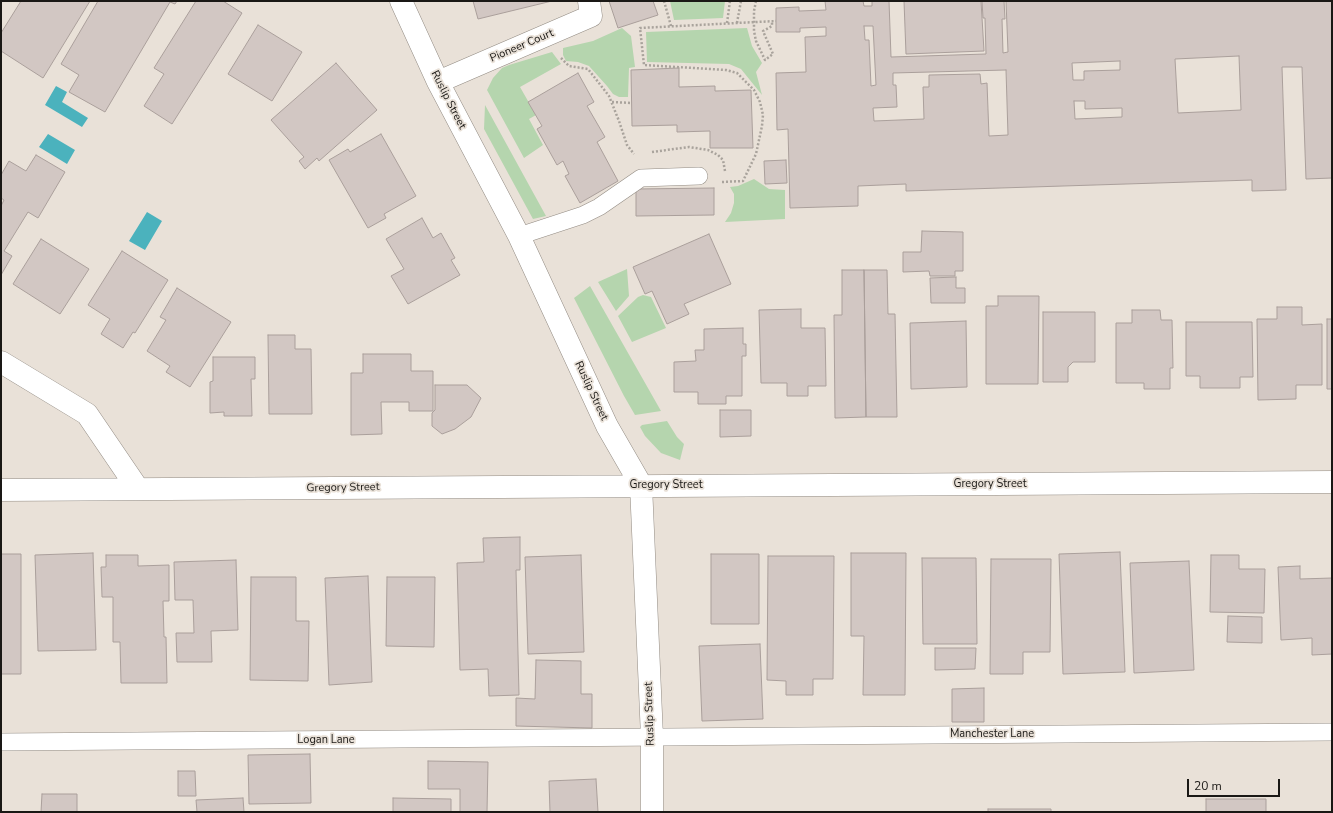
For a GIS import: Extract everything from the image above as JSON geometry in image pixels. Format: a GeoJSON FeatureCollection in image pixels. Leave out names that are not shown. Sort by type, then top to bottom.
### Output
{"type":"FeatureCollection","features":[{"type":"Feature","properties":{"kind":"street","name":"Ruslip Street"},"geometry":{"type":"LineString","coordinates":[[401,1],[438,82],[519,236],[607,426],[641,485],[652,737],[652,812]]}},
{"type":"Feature","properties":{"kind":"street","name":"Pioneer Court"},"geometry":{"type":"LineString","coordinates":[[438,82],[591,16],[589,1]]}},
{"type":"Feature","properties":{"kind":"street"},"geometry":{"type":"LineString","coordinates":[[1,362],[87,414],[138,489]]}},
{"type":"Feature","properties":{"kind":"street","name":"Gregory Street"},"geometry":{"type":"LineString","coordinates":[[1,490],[1332,482]]}},
{"type":"Feature","properties":{"kind":"lane"},"geometry":{"type":"LineString","coordinates":[[519,236],[582,215],[599,207],[642,178],[699,176]]}},
{"type":"Feature","properties":{"kind":"lane","name":"Manchester Lane"},"geometry":{"type":"LineString","coordinates":[[652,737],[1332,732]]}},
{"type":"Feature","properties":{"kind":"lane","name":"Logan Lane"},"geometry":{"type":"LineString","coordinates":[[1,742],[652,737]]}},
{"type":"Feature","properties":{"kind":"path"},"geometry":{"type":"LineString","coordinates":[[664,1],[671,26]]}},
{"type":"Feature","properties":{"kind":"path"},"geometry":{"type":"LineString","coordinates":[[727,23],[730,1]]}},
{"type":"Feature","properties":{"kind":"path"},"geometry":{"type":"LineString","coordinates":[[738,22],[741,1]]}},
{"type":"Feature","properties":{"kind":"path"},"geometry":{"type":"LineString","coordinates":[[756,1],[753,22],[756,42],[765,60],[773,54],[763,31],[772,26],[772,21]]}},
{"type":"Feature","properties":{"kind":"path"},"geometry":{"type":"LineString","coordinates":[[717,182],[743,181],[756,154],[762,126],[760,102],[754,90],[737,73],[726,70],[644,65],[640,28],[776,20]]}},
{"type":"Feature","properties":{"kind":"path"},"geometry":{"type":"LineString","coordinates":[[558,52],[569,66],[588,69],[612,102],[626,145],[632,152],[640,156]]}},
{"type":"Feature","properties":{"kind":"path"},"geometry":{"type":"LineString","coordinates":[[612,102],[632,103]]}},
{"type":"Feature","properties":{"kind":"path"},"geometry":{"type":"LineString","coordinates":[[646,155],[654,150],[689,147],[708,150],[718,155],[724,162],[725,182]]}},
{"type":"Feature","properties":{"kind":"green space"},"geometry":{"type":"Polygon","coordinates":[[[670,1],[725,1],[723,18],[674,20],[670,1]]]}},
{"type":"Feature","properties":{"kind":"green space"},"geometry":{"type":"Polygon","coordinates":[[[622,28],[631,36],[635,67],[629,68],[628,97],[619,97],[613,94],[589,66],[578,62],[566,61],[563,55],[563,48],[593,41],[622,28]]]}},
{"type":"Feature","properties":{"kind":"green space"},"geometry":{"type":"Polygon","coordinates":[[[747,28],[752,46],[762,63],[756,72],[762,95],[741,69],[729,64],[647,62],[646,32],[747,28]]]}},
{"type":"Feature","properties":{"kind":"green space"},"geometry":{"type":"Polygon","coordinates":[[[552,52],[561,64],[520,87],[536,115],[529,119],[543,145],[524,158],[487,90],[493,78],[502,68],[552,52]]]}},
{"type":"Feature","properties":{"kind":"green space"},"geometry":{"type":"Polygon","coordinates":[[[485,105],[546,216],[533,219],[484,129],[485,105]]]}},
{"type":"Feature","properties":{"kind":"green space"},"geometry":{"type":"Polygon","coordinates":[[[754,179],[769,189],[785,190],[785,219],[725,222],[731,213],[734,203],[734,194],[730,187],[738,186],[754,179]]]}},
{"type":"Feature","properties":{"kind":"green space"},"geometry":{"type":"Polygon","coordinates":[[[627,269],[629,296],[616,311],[598,282],[627,269]]]}},
{"type":"Feature","properties":{"kind":"green space"},"geometry":{"type":"Polygon","coordinates":[[[590,286],[661,411],[635,415],[624,396],[574,298],[590,286]]]}},
{"type":"Feature","properties":{"kind":"green space"},"geometry":{"type":"Polygon","coordinates":[[[643,295],[651,297],[666,328],[632,342],[618,316],[638,297],[643,295]]]}},
{"type":"Feature","properties":{"kind":"green space"},"geometry":{"type":"Polygon","coordinates":[[[667,421],[677,437],[684,444],[680,460],[661,453],[645,436],[640,427],[642,425],[667,421]]]}},
{"type":"Feature","properties":{"kind":"water"},"geometry":{"type":"Polygon","coordinates":[[[56,86],[67,92],[62,102],[88,118],[82,127],[45,105],[56,86]]]}},
{"type":"Feature","properties":{"kind":"water"},"geometry":{"type":"Polygon","coordinates":[[[48,134],[75,150],[67,164],[39,147],[48,134]]]}},
{"type":"Feature","properties":{"kind":"water"},"geometry":{"type":"Polygon","coordinates":[[[147,212],[162,221],[145,250],[129,241],[147,212]]]}},
{"type":"Feature","properties":{"kind":"building"},"geometry":{"type":"Polygon","coordinates":[[[21,1],[90,1],[43,78],[1,51],[1,33],[21,1]]]}},
{"type":"Feature","properties":{"kind":"building"},"geometry":{"type":"Polygon","coordinates":[[[98,1],[177,1],[175,4],[170,2],[105,112],[69,92],[79,75],[61,64],[98,1]]]}},
{"type":"Feature","properties":{"kind":"building"},"geometry":{"type":"Polygon","coordinates":[[[196,1],[223,1],[242,13],[172,124],[144,106],[164,74],[154,68],[196,1]]]}},
{"type":"Feature","properties":{"kind":"building"},"geometry":{"type":"Polygon","coordinates":[[[473,1],[552,1],[478,19],[473,1]]]}},
{"type":"Feature","properties":{"kind":"building"},"geometry":{"type":"Polygon","coordinates":[[[609,1],[653,1],[658,15],[618,28],[609,1]]]}},
{"type":"Feature","properties":{"kind":"building"},"geometry":{"type":"Polygon","coordinates":[[[825,1],[863,1],[864,6],[872,6],[872,1],[889,1],[891,57],[986,54],[985,18],[983,18],[982,1],[1004,1],[1005,19],[1002,19],[1003,53],[1008,52],[1006,1],[1332,1],[1332,178],[1306,179],[1302,67],[1282,67],[1286,190],[1252,191],[1252,180],[906,191],[906,184],[858,186],[858,206],[790,208],[788,129],[777,130],[776,73],[806,72],[805,37],[826,36],[826,27],[800,28],[800,32],[776,32],[776,8],[799,7],[799,11],[826,10],[825,1]],[[864,26],[865,40],[869,40],[871,86],[876,85],[873,26],[864,26]],[[1239,56],[1175,59],[1178,113],[1241,110],[1239,56]],[[1120,61],[1072,63],[1073,80],[1084,80],[1084,71],[1120,70],[1120,61]],[[1006,70],[893,73],[893,85],[896,85],[897,107],[873,108],[874,121],[924,119],[923,87],[929,87],[929,75],[980,74],[981,84],[987,83],[989,136],[1008,135],[1006,70]],[[1074,101],[1075,119],[1122,117],[1122,108],[1085,109],[1085,101],[1074,101]]]}},
{"type":"Feature","properties":{"kind":"building"},"geometry":{"type":"Polygon","coordinates":[[[904,1],[981,1],[984,51],[906,54],[904,1]]]}},
{"type":"Feature","properties":{"kind":"building"},"geometry":{"type":"Polygon","coordinates":[[[258,25],[302,52],[272,101],[228,74],[258,25]]]}},
{"type":"Feature","properties":{"kind":"building"},"geometry":{"type":"Polygon","coordinates":[[[336,63],[377,110],[319,161],[317,158],[305,169],[299,161],[304,157],[271,120],[336,63]]]}},
{"type":"Feature","properties":{"kind":"building"},"geometry":{"type":"Polygon","coordinates":[[[679,68],[679,87],[715,86],[715,91],[751,90],[753,148],[710,148],[710,131],[677,132],[677,125],[632,126],[631,70],[679,68]]]}},
{"type":"Feature","properties":{"kind":"building"},"geometry":{"type":"Polygon","coordinates":[[[578,73],[594,102],[587,106],[605,137],[597,142],[618,181],[580,203],[565,176],[569,174],[563,161],[557,165],[537,129],[542,126],[528,102],[578,73]]]}},
{"type":"Feature","properties":{"kind":"building"},"geometry":{"type":"Polygon","coordinates":[[[381,134],[416,196],[384,214],[386,218],[368,228],[329,160],[348,149],[350,152],[381,134]]]}},
{"type":"Feature","properties":{"kind":"building"},"geometry":{"type":"Polygon","coordinates":[[[36,155],[65,172],[38,218],[28,212],[4,251],[12,256],[1,275],[1,206],[4,200],[1,198],[1,175],[9,161],[26,171],[36,155]]]}},
{"type":"Feature","properties":{"kind":"building"},"geometry":{"type":"Polygon","coordinates":[[[786,160],[787,183],[765,184],[764,161],[786,160]]]}},
{"type":"Feature","properties":{"kind":"building"},"geometry":{"type":"Polygon","coordinates":[[[714,188],[714,215],[636,216],[636,189],[714,188]]]}},
{"type":"Feature","properties":{"kind":"building"},"geometry":{"type":"Polygon","coordinates":[[[422,218],[433,238],[441,233],[455,258],[451,260],[460,275],[408,304],[391,276],[404,269],[386,239],[422,218]]]}},
{"type":"Feature","properties":{"kind":"building"},"geometry":{"type":"Polygon","coordinates":[[[922,231],[963,232],[963,271],[955,271],[955,276],[930,276],[929,271],[903,272],[903,252],[921,252],[922,231]]]}},
{"type":"Feature","properties":{"kind":"building"},"geometry":{"type":"Polygon","coordinates":[[[709,234],[731,284],[684,304],[689,314],[667,324],[652,291],[645,294],[633,267],[709,234]]]}},
{"type":"Feature","properties":{"kind":"building"},"geometry":{"type":"Polygon","coordinates":[[[41,239],[89,269],[60,314],[13,284],[41,239]]]}},
{"type":"Feature","properties":{"kind":"building"},"geometry":{"type":"Polygon","coordinates":[[[122,251],[168,280],[135,333],[133,332],[123,348],[101,334],[110,319],[88,305],[122,251]]]}},
{"type":"Feature","properties":{"kind":"building"},"geometry":{"type":"Polygon","coordinates":[[[842,270],[864,270],[866,417],[835,418],[834,315],[842,315],[842,270]]]}},
{"type":"Feature","properties":{"kind":"building"},"geometry":{"type":"Polygon","coordinates":[[[864,270],[887,270],[888,314],[895,314],[897,417],[866,417],[864,270]]]}},
{"type":"Feature","properties":{"kind":"building"},"geometry":{"type":"Polygon","coordinates":[[[956,277],[956,288],[965,288],[965,303],[931,303],[930,278],[956,277]]]}},
{"type":"Feature","properties":{"kind":"building"},"geometry":{"type":"Polygon","coordinates":[[[177,288],[231,322],[190,387],[166,372],[170,366],[147,351],[166,320],[160,317],[177,288]]]}},
{"type":"Feature","properties":{"kind":"building"},"geometry":{"type":"Polygon","coordinates":[[[998,296],[1039,296],[1038,384],[986,384],[986,306],[998,306],[998,296]]]}},
{"type":"Feature","properties":{"kind":"building"},"geometry":{"type":"Polygon","coordinates":[[[1277,307],[1302,307],[1302,325],[1322,324],[1322,385],[1296,385],[1296,399],[1258,400],[1257,319],[1277,319],[1277,307]]]}},
{"type":"Feature","properties":{"kind":"building"},"geometry":{"type":"Polygon","coordinates":[[[801,309],[801,328],[825,328],[826,386],[808,386],[808,396],[787,396],[787,383],[761,383],[759,310],[801,309]]]}},
{"type":"Feature","properties":{"kind":"building"},"geometry":{"type":"Polygon","coordinates":[[[1132,310],[1160,310],[1161,320],[1172,320],[1173,368],[1170,368],[1170,389],[1144,389],[1144,383],[1116,383],[1116,323],[1132,323],[1132,310]]]}},
{"type":"Feature","properties":{"kind":"building"},"geometry":{"type":"Polygon","coordinates":[[[1043,312],[1095,312],[1095,362],[1073,362],[1068,367],[1068,382],[1043,382],[1043,312]]]}},
{"type":"Feature","properties":{"kind":"building"},"geometry":{"type":"Polygon","coordinates":[[[1327,319],[1332,319],[1332,389],[1327,389],[1327,319]]]}},
{"type":"Feature","properties":{"kind":"building"},"geometry":{"type":"Polygon","coordinates":[[[966,321],[967,387],[911,389],[910,323],[966,321]]]}},
{"type":"Feature","properties":{"kind":"building"},"geometry":{"type":"Polygon","coordinates":[[[1186,322],[1252,322],[1253,377],[1240,377],[1240,388],[1200,388],[1200,376],[1186,376],[1186,322]]]}},
{"type":"Feature","properties":{"kind":"building"},"geometry":{"type":"Polygon","coordinates":[[[743,328],[743,344],[746,344],[746,356],[742,356],[742,396],[726,396],[726,404],[698,404],[698,392],[674,392],[674,362],[696,361],[695,350],[704,350],[704,329],[743,328]]]}},
{"type":"Feature","properties":{"kind":"building"},"geometry":{"type":"Polygon","coordinates":[[[268,335],[295,335],[295,349],[311,349],[312,414],[269,414],[268,335]]]}},
{"type":"Feature","properties":{"kind":"building"},"geometry":{"type":"Polygon","coordinates":[[[363,354],[411,354],[411,371],[433,371],[433,411],[409,411],[409,402],[381,402],[382,434],[351,435],[351,373],[363,373],[363,354]]]}},
{"type":"Feature","properties":{"kind":"building"},"geometry":{"type":"Polygon","coordinates":[[[213,357],[255,357],[255,379],[251,379],[252,416],[224,416],[224,412],[210,413],[210,382],[213,381],[213,357]]]}},
{"type":"Feature","properties":{"kind":"building"},"geometry":{"type":"Polygon","coordinates":[[[435,385],[467,385],[481,398],[471,417],[455,429],[442,434],[432,426],[432,413],[435,410],[435,385]]]}},
{"type":"Feature","properties":{"kind":"building"},"geometry":{"type":"Polygon","coordinates":[[[720,410],[751,410],[751,436],[720,437],[720,410]]]}},
{"type":"Feature","properties":{"kind":"building"},"geometry":{"type":"Polygon","coordinates":[[[520,537],[520,570],[516,570],[519,695],[489,696],[488,669],[460,670],[457,563],[484,562],[483,538],[520,537]]]}},
{"type":"Feature","properties":{"kind":"building"},"geometry":{"type":"Polygon","coordinates":[[[1120,552],[1125,672],[1063,674],[1059,554],[1120,552]]]}},
{"type":"Feature","properties":{"kind":"building"},"geometry":{"type":"Polygon","coordinates":[[[93,553],[96,650],[38,651],[35,555],[93,553]]]}},
{"type":"Feature","properties":{"kind":"building"},"geometry":{"type":"Polygon","coordinates":[[[851,553],[906,553],[905,695],[863,695],[864,636],[851,636],[851,553]]]}},
{"type":"Feature","properties":{"kind":"building"},"geometry":{"type":"Polygon","coordinates":[[[1,554],[21,554],[21,674],[1,674],[1,554]]]}},
{"type":"Feature","properties":{"kind":"building"},"geometry":{"type":"Polygon","coordinates":[[[711,554],[759,554],[759,624],[711,624],[711,554]]]}},
{"type":"Feature","properties":{"kind":"building"},"geometry":{"type":"Polygon","coordinates":[[[106,555],[138,555],[138,566],[169,565],[169,601],[163,601],[164,637],[166,637],[167,683],[121,683],[120,642],[113,642],[113,597],[102,597],[101,567],[106,567],[106,555]]]}},
{"type":"Feature","properties":{"kind":"building"},"geometry":{"type":"Polygon","coordinates":[[[581,555],[584,652],[528,654],[525,557],[581,555]]]}},
{"type":"Feature","properties":{"kind":"building"},"geometry":{"type":"Polygon","coordinates":[[[1211,555],[1239,555],[1239,569],[1265,569],[1264,613],[1210,612],[1211,555]]]}},
{"type":"Feature","properties":{"kind":"building"},"geometry":{"type":"Polygon","coordinates":[[[768,556],[834,556],[833,679],[813,679],[813,695],[786,695],[786,681],[767,680],[768,556]]]}},
{"type":"Feature","properties":{"kind":"building"},"geometry":{"type":"Polygon","coordinates":[[[922,558],[976,558],[977,644],[923,644],[922,558]]]}},
{"type":"Feature","properties":{"kind":"building"},"geometry":{"type":"Polygon","coordinates":[[[991,559],[1051,559],[1050,652],[1023,652],[1023,674],[990,674],[991,559]]]}},
{"type":"Feature","properties":{"kind":"building"},"geometry":{"type":"Polygon","coordinates":[[[236,560],[238,630],[211,631],[212,662],[177,662],[176,633],[194,633],[193,600],[175,600],[174,562],[236,560]]]}},
{"type":"Feature","properties":{"kind":"building"},"geometry":{"type":"Polygon","coordinates":[[[1189,561],[1194,670],[1134,673],[1130,563],[1189,561]]]}},
{"type":"Feature","properties":{"kind":"building"},"geometry":{"type":"Polygon","coordinates":[[[1300,566],[1300,579],[1332,578],[1332,654],[1312,655],[1312,638],[1281,640],[1278,567],[1300,566]]]}},
{"type":"Feature","properties":{"kind":"building"},"geometry":{"type":"Polygon","coordinates":[[[368,576],[372,682],[329,685],[325,578],[368,576]]]}},
{"type":"Feature","properties":{"kind":"building"},"geometry":{"type":"Polygon","coordinates":[[[251,577],[296,577],[296,621],[309,621],[308,681],[250,680],[251,577]]]}},
{"type":"Feature","properties":{"kind":"building"},"geometry":{"type":"Polygon","coordinates":[[[387,577],[435,577],[434,647],[386,646],[387,577]]]}},
{"type":"Feature","properties":{"kind":"building"},"geometry":{"type":"Polygon","coordinates":[[[1228,616],[1262,617],[1262,643],[1227,642],[1228,616]]]}},
{"type":"Feature","properties":{"kind":"building"},"geometry":{"type":"Polygon","coordinates":[[[760,644],[763,719],[702,721],[699,646],[760,644]]]}},
{"type":"Feature","properties":{"kind":"building"},"geometry":{"type":"Polygon","coordinates":[[[935,648],[976,648],[975,669],[935,670],[935,648]]]}},
{"type":"Feature","properties":{"kind":"building"},"geometry":{"type":"Polygon","coordinates":[[[536,660],[581,661],[581,694],[592,694],[592,728],[516,726],[516,698],[535,699],[536,660]]]}},
{"type":"Feature","properties":{"kind":"building"},"geometry":{"type":"Polygon","coordinates":[[[984,688],[984,722],[952,722],[952,689],[984,688]]]}},
{"type":"Feature","properties":{"kind":"building"},"geometry":{"type":"Polygon","coordinates":[[[310,754],[311,803],[249,804],[248,755],[310,754]]]}},
{"type":"Feature","properties":{"kind":"building"},"geometry":{"type":"Polygon","coordinates":[[[428,761],[488,762],[487,812],[460,812],[460,789],[428,789],[428,761]]]}},
{"type":"Feature","properties":{"kind":"building"},"geometry":{"type":"Polygon","coordinates":[[[178,771],[195,771],[196,796],[178,796],[178,771]]]}},
{"type":"Feature","properties":{"kind":"building"},"geometry":{"type":"Polygon","coordinates":[[[596,779],[598,812],[550,812],[549,781],[596,779]]]}},
{"type":"Feature","properties":{"kind":"building"},"geometry":{"type":"Polygon","coordinates":[[[42,794],[77,794],[77,812],[41,812],[42,794]]]}},
{"type":"Feature","properties":{"kind":"building"},"geometry":{"type":"Polygon","coordinates":[[[243,798],[244,812],[197,812],[196,800],[243,798]]]}},
{"type":"Feature","properties":{"kind":"building"},"geometry":{"type":"Polygon","coordinates":[[[393,798],[451,799],[451,812],[393,812],[393,798]]]}},
{"type":"Feature","properties":{"kind":"building"},"geometry":{"type":"Polygon","coordinates":[[[1206,799],[1266,799],[1266,812],[1206,812],[1206,799]]]}},
{"type":"Feature","properties":{"kind":"building"},"geometry":{"type":"Polygon","coordinates":[[[988,809],[1051,809],[1051,812],[988,812],[988,809]]]}}]}
